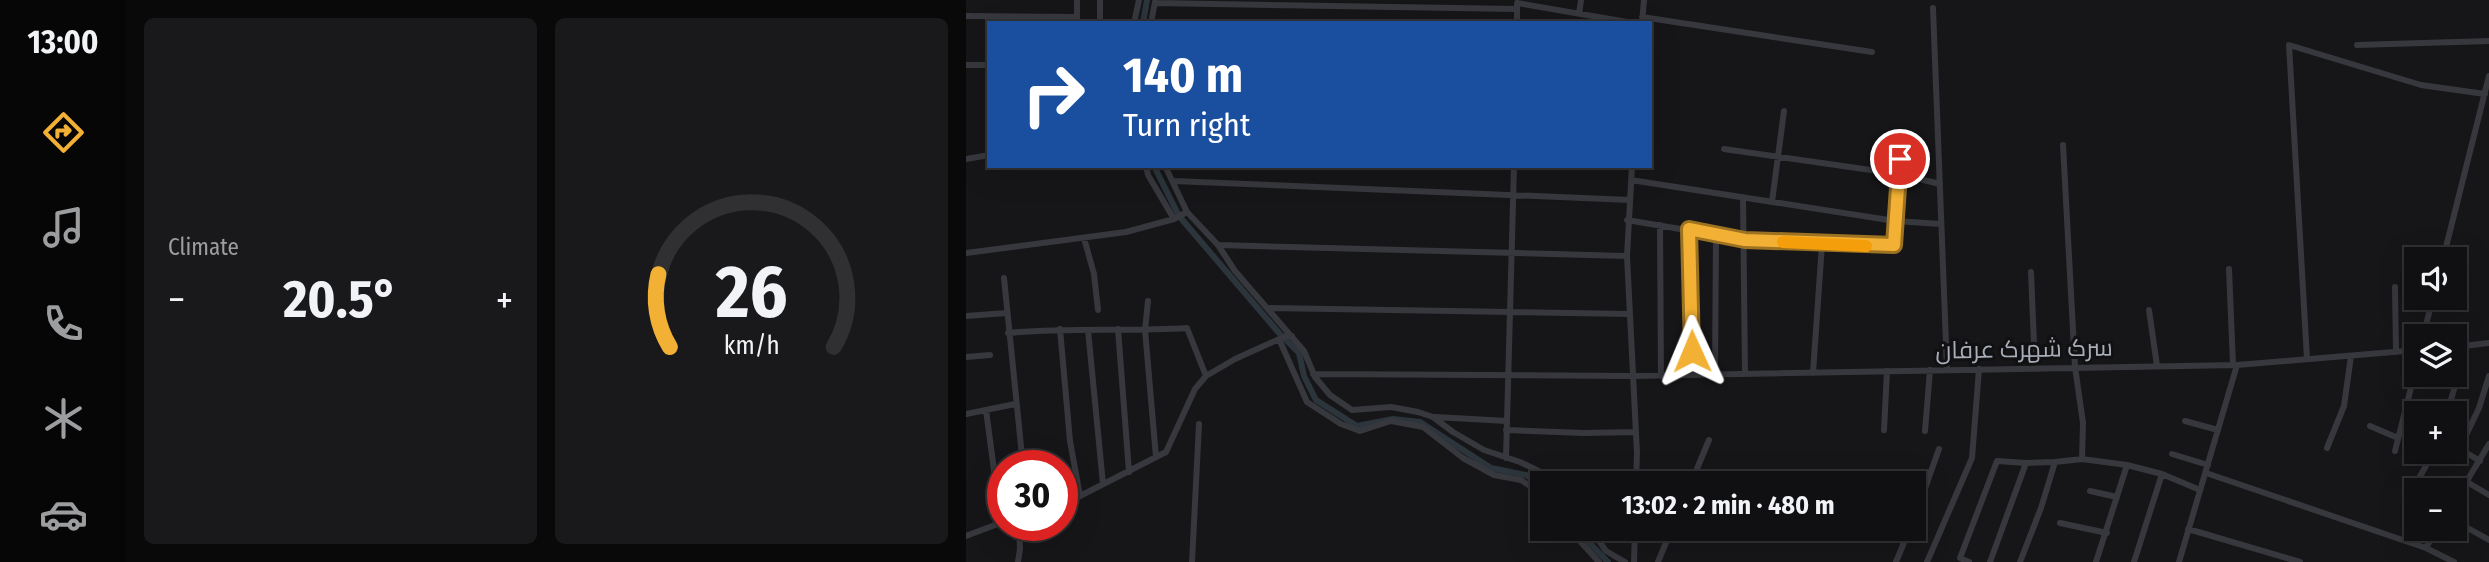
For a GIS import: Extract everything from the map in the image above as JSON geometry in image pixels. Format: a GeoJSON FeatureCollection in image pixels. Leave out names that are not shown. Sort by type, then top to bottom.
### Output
{"type":"FeatureCollection","features":[{"type":"Feature","properties":{"kind":"street"},"geometry":{"type":"LineString","coordinates":[[966,16],[1077,20],[1077,0]]}},
{"type":"Feature","properties":{"kind":"street"},"geometry":{"type":"LineString","coordinates":[[1100,0],[1100,21]]}},
{"type":"Feature","properties":{"kind":"street"},"geometry":{"type":"LineString","coordinates":[[1134,21],[1139,0]]}},
{"type":"Feature","properties":{"kind":"street"},"geometry":{"type":"LineString","coordinates":[[1579,14],[1581,0]]}},
{"type":"Feature","properties":{"kind":"street"},"geometry":{"type":"LineString","coordinates":[[1642,20],[1644,0]]}},
{"type":"Feature","properties":{"kind":"street"},"geometry":{"type":"LineString","coordinates":[[1151,21],[1156,2],[1517,4],[1621,21]]}},
{"type":"Feature","properties":{"kind":"street"},"geometry":{"type":"LineString","coordinates":[[1933,8],[1947,370]]}},
{"type":"Feature","properties":{"kind":"street"},"geometry":{"type":"LineString","coordinates":[[1652,21],[1872,52]]}},
{"type":"Feature","properties":{"kind":"street"},"geometry":{"type":"LineString","coordinates":[[2357,45],[2489,41]]}},
{"type":"Feature","properties":{"kind":"street"},"geometry":{"type":"LineString","coordinates":[[2307,359],[2289,45],[2421,85],[2486,97]]}},
{"type":"Feature","properties":{"kind":"street"},"geometry":{"type":"LineString","coordinates":[[966,65],[987,65]]}},
{"type":"Feature","properties":{"kind":"street"},"geometry":{"type":"LineString","coordinates":[[2446,247],[2486,97],[2489,75]]}},
{"type":"Feature","properties":{"kind":"street"},"geometry":{"type":"LineString","coordinates":[[1772,202],[1784,111]]}},
{"type":"Feature","properties":{"kind":"street"},"geometry":{"type":"LineString","coordinates":[[1627,220],[1745,240],[1894,245],[1902,143]]}},
{"type":"Feature","properties":{"kind":"street"},"geometry":{"type":"LineString","coordinates":[[2063,145],[2076,367],[2083,423],[2082,459]]}},
{"type":"Feature","properties":{"kind":"street"},"geometry":{"type":"LineString","coordinates":[[1724,149],[1899,174],[1940,184]]}},
{"type":"Feature","properties":{"kind":"street"},"geometry":{"type":"LineString","coordinates":[[966,159],[987,155]]}},
{"type":"Feature","properties":{"kind":"street"},"geometry":{"type":"LineString","coordinates":[[1146,168],[1174,219]]}},
{"type":"Feature","properties":{"kind":"street"},"geometry":{"type":"LineString","coordinates":[[1165,168],[1185,214],[1218,246],[1235,271],[1268,308],[1286,337],[1307,402],[1341,424],[1360,431],[1391,421],[1423,427],[1463,458],[1494,475],[1521,480],[1530,486]]}},
{"type":"Feature","properties":{"kind":"street"},"geometry":{"type":"LineString","coordinates":[[1506,458],[1514,168]]}},
{"type":"Feature","properties":{"kind":"street"},"geometry":{"type":"LineString","coordinates":[[1632,168],[1627,256],[1636,471]]}},
{"type":"Feature","properties":{"kind":"street"},"geometry":{"type":"LineString","coordinates":[[1631,180],[1895,221],[1941,224]]}},
{"type":"Feature","properties":{"kind":"street"},"geometry":{"type":"LineString","coordinates":[[1173,181],[1515,193],[1630,200]]}},
{"type":"Feature","properties":{"kind":"street"},"geometry":{"type":"LineString","coordinates":[[1743,197],[1745,374]]}},
{"type":"Feature","properties":{"kind":"street"},"geometry":{"type":"LineString","coordinates":[[966,253],[1126,232],[1185,214]]}},
{"type":"Feature","properties":{"kind":"street"},"geometry":{"type":"LineString","coordinates":[[1660,225],[1661,376]]}},
{"type":"Feature","properties":{"kind":"street"},"geometry":{"type":"LineString","coordinates":[[1689,229],[1692,375]]}},
{"type":"Feature","properties":{"kind":"street"},"geometry":{"type":"LineString","coordinates":[[1715,374],[1716,234]]}},
{"type":"Feature","properties":{"kind":"street"},"geometry":{"type":"LineString","coordinates":[[1084,238],[1094,275],[1098,310]]}},
{"type":"Feature","properties":{"kind":"street"},"geometry":{"type":"LineString","coordinates":[[1813,373],[1822,244]]}},
{"type":"Feature","properties":{"kind":"street"},"geometry":{"type":"LineString","coordinates":[[1218,246],[1627,256]]}},
{"type":"Feature","properties":{"kind":"street"},"geometry":{"type":"LineString","coordinates":[[2179,562],[2235,365],[2229,269]]}},
{"type":"Feature","properties":{"kind":"street"},"geometry":{"type":"LineString","coordinates":[[2031,272],[2035,368]]}},
{"type":"Feature","properties":{"kind":"street"},"geometry":{"type":"LineString","coordinates":[[1004,278],[1021,450]]}},
{"type":"Feature","properties":{"kind":"street"},"geometry":{"type":"LineString","coordinates":[[2395,287],[2396,352]]}},
{"type":"Feature","properties":{"kind":"street"},"geometry":{"type":"LineString","coordinates":[[1148,301],[1145,330],[1156,457]]}},
{"type":"Feature","properties":{"kind":"street"},"geometry":{"type":"LineString","coordinates":[[1268,308],[1629,314]]}},
{"type":"Feature","properties":{"kind":"street"},"geometry":{"type":"LineString","coordinates":[[2149,310],[2157,366]]}},
{"type":"Feature","properties":{"kind":"street"},"geometry":{"type":"LineString","coordinates":[[966,316],[1007,313]]}},
{"type":"Feature","properties":{"kind":"street"},"geometry":{"type":"LineString","coordinates":[[1008,333],[1060,329],[1187,328],[1206,376]]}},
{"type":"Feature","properties":{"kind":"street"},"geometry":{"type":"LineString","coordinates":[[1060,329],[1070,441],[1080,496],[1166,452],[1195,389],[1206,376],[1286,337]]}},
{"type":"Feature","properties":{"kind":"street"},"geometry":{"type":"LineString","coordinates":[[1118,329],[1129,472]]}},
{"type":"Feature","properties":{"kind":"street"},"geometry":{"type":"LineString","coordinates":[[1088,330],[1103,484]]}},
{"type":"Feature","properties":{"kind":"street"},"geometry":{"type":"LineString","coordinates":[[1286,337],[1304,351],[1314,374],[1330,395],[1352,410],[1391,407],[1433,417],[1507,421]]}},
{"type":"Feature","properties":{"kind":"street"},"geometry":{"type":"LineString","coordinates":[[2467,346],[2489,343]]}},
{"type":"Feature","properties":{"kind":"street","name":"سرک شهرک عرفان"},"geometry":{"type":"LineString","coordinates":[[1314,374],[1661,376],[2235,365],[2404,351]]}},
{"type":"Feature","properties":{"kind":"street"},"geometry":{"type":"LineString","coordinates":[[966,357],[990,355]]}},
{"type":"Feature","properties":{"kind":"street"},"geometry":{"type":"LineString","coordinates":[[2327,449],[2344,406],[2351,356]]}},
{"type":"Feature","properties":{"kind":"street"},"geometry":{"type":"LineString","coordinates":[[1927,562],[1972,458],[1979,369]]}},
{"type":"Feature","properties":{"kind":"street"},"geometry":{"type":"LineString","coordinates":[[1925,431],[1930,370]]}},
{"type":"Feature","properties":{"kind":"street"},"geometry":{"type":"LineString","coordinates":[[1884,430],[1887,371]]}},
{"type":"Feature","properties":{"kind":"street"},"geometry":{"type":"LineString","coordinates":[[2467,430],[2479,408],[2489,376]]}},
{"type":"Feature","properties":{"kind":"street"},"geometry":{"type":"LineString","coordinates":[[966,414],[1015,404]]}},
{"type":"Feature","properties":{"kind":"street"},"geometry":{"type":"LineString","coordinates":[[986,410],[992,450]]}},
{"type":"Feature","properties":{"kind":"street"},"geometry":{"type":"LineString","coordinates":[[1433,417],[1484,450],[1520,461],[1539,471]]}},
{"type":"Feature","properties":{"kind":"street"},"geometry":{"type":"LineString","coordinates":[[2185,421],[2218,430]]}},
{"type":"Feature","properties":{"kind":"street"},"geometry":{"type":"LineString","coordinates":[[1192,562],[1199,424]]}},
{"type":"Feature","properties":{"kind":"street"},"geometry":{"type":"LineString","coordinates":[[2395,452],[2404,424]]}},
{"type":"Feature","properties":{"kind":"street"},"geometry":{"type":"LineString","coordinates":[[2370,426],[2398,438]]}},
{"type":"Feature","properties":{"kind":"street"},"geometry":{"type":"LineString","coordinates":[[1506,430],[1636,432]]}},
{"type":"Feature","properties":{"kind":"street"},"geometry":{"type":"LineString","coordinates":[[1696,471],[1709,440]]}},
{"type":"Feature","properties":{"kind":"street"},"geometry":{"type":"LineString","coordinates":[[2489,444],[2467,482],[2489,495]]}},
{"type":"Feature","properties":{"kind":"street"},"geometry":{"type":"LineString","coordinates":[[1926,484],[1938,449]]}},
{"type":"Feature","properties":{"kind":"street"},"geometry":{"type":"LineString","coordinates":[[2467,453],[2480,461]]}},
{"type":"Feature","properties":{"kind":"street"},"geometry":{"type":"LineString","coordinates":[[2172,454],[2426,548],[2450,561]]}},
{"type":"Feature","properties":{"kind":"street"},"geometry":{"type":"LineString","coordinates":[[1969,562],[1959,560],[1997,461],[2026,464],[2082,459],[2127,465],[2162,474],[2200,490]]}},
{"type":"Feature","properties":{"kind":"street"},"geometry":{"type":"LineString","coordinates":[[2020,562],[2055,462]]}},
{"type":"Feature","properties":{"kind":"street"},"geometry":{"type":"LineString","coordinates":[[1990,562],[2026,464]]}},
{"type":"Feature","properties":{"kind":"street"},"geometry":{"type":"LineString","coordinates":[[2096,562],[2127,465]]}},
{"type":"Feature","properties":{"kind":"street"},"geometry":{"type":"LineString","coordinates":[[2134,562],[2162,474]]}},
{"type":"Feature","properties":{"kind":"street"},"geometry":{"type":"LineString","coordinates":[[2090,491],[2117,497]]}},
{"type":"Feature","properties":{"kind":"street"},"geometry":{"type":"LineString","coordinates":[[2060,523],[2107,533]]}},
{"type":"Feature","properties":{"kind":"street"},"geometry":{"type":"LineString","coordinates":[[966,536],[987,528]]}},
{"type":"Feature","properties":{"kind":"street"},"geometry":{"type":"LineString","coordinates":[[2188,528],[2300,562]]}},
{"type":"Feature","properties":{"kind":"street"},"geometry":{"type":"LineString","coordinates":[[2467,528],[2489,540]]}},
{"type":"Feature","properties":{"kind":"street"},"geometry":{"type":"LineString","coordinates":[[1018,562],[1020,541]]}},
{"type":"Feature","properties":{"kind":"street"},"geometry":{"type":"LineString","coordinates":[[1580,541],[1598,561],[1606,551]]}},
{"type":"Feature","properties":{"kind":"street"},"geometry":{"type":"LineString","coordinates":[[1599,541],[1606,551],[1625,562]]}},
{"type":"Feature","properties":{"kind":"street"},"geometry":{"type":"LineString","coordinates":[[1634,562],[1635,541]]}},
{"type":"Feature","properties":{"kind":"street"},"geometry":{"type":"LineString","coordinates":[[1658,562],[1667,541]]}},
{"type":"Feature","properties":{"kind":"street"},"geometry":{"type":"LineString","coordinates":[[1896,562],[1905,541]]}},
{"type":"Feature","properties":{"kind":"street"},"geometry":{"type":"LineString","coordinates":[[2426,548],[2430,541]]}},
{"type":"Feature","properties":{"kind":"waterway"},"geometry":{"type":"LineString","coordinates":[[1143,21],[1147,0]]}},
{"type":"Feature","properties":{"kind":"waterway"},"geometry":{"type":"LineString","coordinates":[[1155,168],[1179,216],[1299,353],[1304,376],[1316,400],[1357,426],[1393,419],[1420,422],[1491,468],[1530,478]]}},
{"type":"Feature","properties":{"kind":"waterway"},"geometry":{"type":"LineString","coordinates":[[1588,541],[1608,562]]}},
{"type":"Feature","properties":{"kind":"slow traffic"},"geometry":{"type":"LineString","coordinates":[[1783,242],[1866,246]]}},
{"type":"Feature","properties":{"kind":"route"},"geometry":{"type":"LineString","coordinates":[[1692,351],[1689,229],[1745,240],[1854,246],[1894,245],[1900,159]]}}]}
